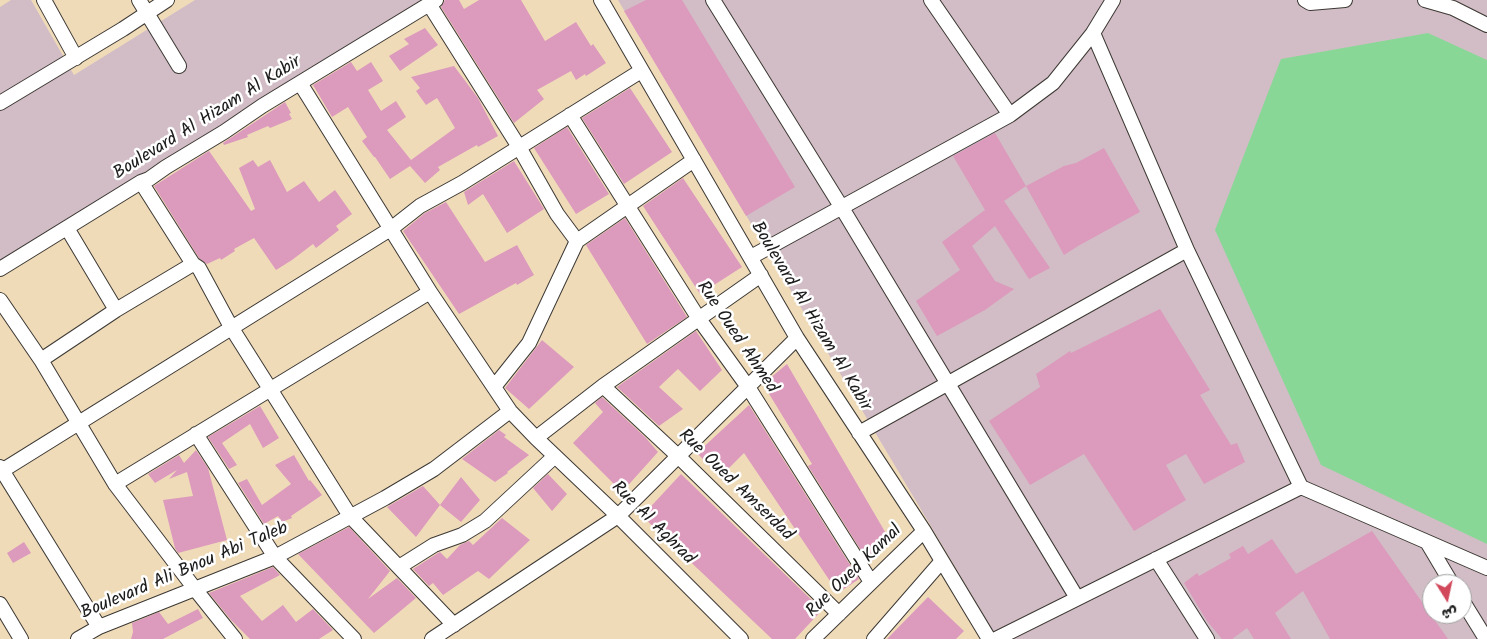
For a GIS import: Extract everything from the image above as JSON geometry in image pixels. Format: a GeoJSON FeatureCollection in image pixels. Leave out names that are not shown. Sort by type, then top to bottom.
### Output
{"type":"FeatureCollection","features":[{"type":"Feature","properties":{"kind":"street"},"geometry":{"type":"LineString","coordinates":[[44,0],[76,58]]}},
{"type":"Feature","properties":{"kind":"street"},"geometry":{"type":"LineString","coordinates":[[138,0],[180,66]]}},
{"type":"Feature","properties":{"kind":"street"},"geometry":{"type":"LineString","coordinates":[[0,103],[76,58],[167,0]]}},
{"type":"Feature","properties":{"kind":"street","name":"Boulevard Al Hizam Al Kabir"},"geometry":{"type":"LineString","coordinates":[[590,0],[604,6],[797,338],[924,531],[989,639]]}},
{"type":"Feature","properties":{"kind":"street"},"geometry":{"type":"LineString","coordinates":[[714,0],[1077,598]]}},
{"type":"Feature","properties":{"kind":"street"},"geometry":{"type":"LineString","coordinates":[[931,0],[1010,116]]}},
{"type":"Feature","properties":{"kind":"street"},"geometry":{"type":"LineString","coordinates":[[751,257],[1010,116],[1053,82],[1093,33],[1113,0]]}},
{"type":"Feature","properties":{"kind":"street"},"geometry":{"type":"LineString","coordinates":[[1305,0],[1310,3],[1345,0]]}},
{"type":"Feature","properties":{"kind":"street"},"geometry":{"type":"LineString","coordinates":[[1424,0],[1456,4],[1487,25]]}},
{"type":"Feature","properties":{"kind":"street"},"geometry":{"type":"LineString","coordinates":[[432,2],[557,214],[577,241]]}},
{"type":"Feature","properties":{"kind":"street","name":"Boulevard Al Hizam Al Kabir"},"geometry":{"type":"LineString","coordinates":[[0,269],[141,182],[149,179],[262,106],[432,2]]}},
{"type":"Feature","properties":{"kind":"street"},"geometry":{"type":"LineString","coordinates":[[1093,33],[1187,250],[1301,487],[1487,568]]}},
{"type":"Feature","properties":{"kind":"street"},"geometry":{"type":"LineString","coordinates":[[99,627],[1,470],[392,228],[420,206],[462,183],[641,71]]}},
{"type":"Feature","properties":{"kind":"street","name":"Rue Al Aghrad"},"geometry":{"type":"LineString","coordinates":[[300,83],[392,228],[430,292],[510,411],[741,639]]}},
{"type":"Feature","properties":{"kind":"street","name":"Rue Oued Ahmed"},"geometry":{"type":"LineString","coordinates":[[570,115],[700,319],[748,387],[871,582]]}},
{"type":"Feature","properties":{"kind":"street"},"geometry":{"type":"LineString","coordinates":[[494,387],[529,343],[577,241],[694,160]]}},
{"type":"Feature","properties":{"kind":"street"},"geometry":{"type":"LineString","coordinates":[[141,182],[193,264],[199,268],[232,327],[350,516],[454,625]]}},
{"type":"Feature","properties":{"kind":"street"},"geometry":{"type":"LineString","coordinates":[[67,228],[116,310]]}},
{"type":"Feature","properties":{"kind":"street"},"geometry":{"type":"LineString","coordinates":[[859,432],[1187,250]]}},
{"type":"Feature","properties":{"kind":"street"},"geometry":{"type":"LineString","coordinates":[[41,360],[116,310],[193,264]]}},
{"type":"Feature","properties":{"kind":"street"},"geometry":{"type":"LineString","coordinates":[[536,438],[603,386],[761,275]]}},
{"type":"Feature","properties":{"kind":"street"},"geometry":{"type":"LineString","coordinates":[[115,484],[430,292]]}},
{"type":"Feature","properties":{"kind":"street"},"geometry":{"type":"LineString","coordinates":[[0,300],[41,360],[115,484],[232,638]]}},
{"type":"Feature","properties":{"kind":"street"},"geometry":{"type":"LineString","coordinates":[[432,639],[618,516],[797,338]]}},
{"type":"Feature","properties":{"kind":"street","name":"Rue Oued Amserdad"},"geometry":{"type":"LineString","coordinates":[[603,386],[678,456],[839,614]]}},
{"type":"Feature","properties":{"kind":"street","name":"Boulevard Ali Bnou Abi Taleb"},"geometry":{"type":"LineString","coordinates":[[78,639],[99,627],[275,556],[434,469],[510,411]]}},
{"type":"Feature","properties":{"kind":"street"},"geometry":{"type":"LineString","coordinates":[[196,434],[275,556],[354,639]]}},
{"type":"Feature","properties":{"kind":"street"},"geometry":{"type":"LineString","coordinates":[[399,567],[434,545],[462,535],[485,521],[555,456]]}},
{"type":"Feature","properties":{"kind":"street"},"geometry":{"type":"LineString","coordinates":[[996,639],[1301,487]]}},
{"type":"Feature","properties":{"kind":"street","name":"Rue Oued Kamal"},"geometry":{"type":"LineString","coordinates":[[813,639],[924,531]]}},
{"type":"Feature","properties":{"kind":"street"},"geometry":{"type":"LineString","coordinates":[[1427,542],[1446,574]]}},
{"type":"Feature","properties":{"kind":"street"},"geometry":{"type":"LineString","coordinates":[[1156,559],[1207,639]]}},
{"type":"Feature","properties":{"kind":"street"},"geometry":{"type":"LineString","coordinates":[[874,639],[941,562]]}},
{"type":"Feature","properties":{"kind":"street"},"geometry":{"type":"LineString","coordinates":[[0,604],[21,639]]}},
{"type":"Feature","properties":{"kind":"street"},"geometry":{"type":"LineString","coordinates":[[1472,616],[1486,639]]}},
{"type":"Feature","properties":{"kind":"shaded area"},"geometry":{"type":"Polygon","coordinates":[[[11,0],[31,0],[74,75],[195,0],[422,0],[0,269],[0,7],[11,0]]]}},
{"type":"Feature","properties":{"kind":"shaded area"},"geometry":{"type":"Polygon","coordinates":[[[618,0],[1487,0],[1487,639],[998,639],[618,0]]]}},
{"type":"Feature","properties":{"kind":"green space"},"geometry":{"type":"Polygon","coordinates":[[[1428,33],[1487,60],[1487,544],[1321,465],[1215,230],[1281,59],[1428,33]]]}},
{"type":"Feature","properties":{"kind":"building"},"geometry":{"type":"Polygon","coordinates":[[[445,0],[459,0],[464,9],[479,0],[521,0],[545,41],[576,22],[591,46],[593,44],[606,63],[576,80],[571,71],[537,90],[544,99],[514,123],[441,7],[445,0]]]}},
{"type":"Feature","properties":{"kind":"building"},"geometry":{"type":"Polygon","coordinates":[[[646,0],[682,0],[795,187],[746,216],[624,11],[646,0]]]}},
{"type":"Feature","properties":{"kind":"building"},"geometry":{"type":"Polygon","coordinates":[[[425,28],[438,45],[400,71],[389,56],[409,44],[404,39],[425,28]]]}},
{"type":"Feature","properties":{"kind":"building"},"geometry":{"type":"Polygon","coordinates":[[[351,62],[357,71],[371,62],[383,81],[368,90],[381,111],[396,101],[406,117],[387,130],[411,160],[455,128],[437,98],[426,105],[416,91],[420,88],[411,77],[454,66],[478,98],[498,136],[478,147],[477,145],[438,167],[440,170],[425,183],[410,166],[390,179],[362,141],[367,137],[348,107],[332,117],[313,85],[351,62]]]}},
{"type":"Feature","properties":{"kind":"building"},"geometry":{"type":"Polygon","coordinates":[[[630,88],[672,152],[624,184],[582,118],[630,88]]]}},
{"type":"Feature","properties":{"kind":"building"},"geometry":{"type":"Polygon","coordinates":[[[285,102],[292,119],[270,128],[268,126],[247,135],[248,137],[224,145],[223,143],[285,102]]]}},
{"type":"Feature","properties":{"kind":"building"},"geometry":{"type":"Polygon","coordinates":[[[567,127],[609,194],[576,214],[534,148],[567,127]]]}},
{"type":"Feature","properties":{"kind":"building"},"geometry":{"type":"Polygon","coordinates":[[[995,133],[1026,186],[1004,201],[1050,268],[1029,279],[995,226],[972,246],[995,281],[1014,289],[985,310],[937,336],[916,301],[960,270],[942,242],[985,210],[953,156],[995,133]]]}},
{"type":"Feature","properties":{"kind":"building"},"geometry":{"type":"Polygon","coordinates":[[[1104,148],[1140,212],[1064,255],[1026,186],[1104,148]]]}},
{"type":"Feature","properties":{"kind":"building"},"geometry":{"type":"Polygon","coordinates":[[[209,151],[251,211],[255,209],[239,168],[253,160],[258,167],[270,160],[287,192],[304,181],[319,202],[335,190],[352,214],[336,226],[339,230],[316,248],[313,244],[276,270],[254,238],[234,249],[235,251],[221,260],[220,258],[207,264],[199,258],[154,186],[209,151]]]}},
{"type":"Feature","properties":{"kind":"building"},"geometry":{"type":"Polygon","coordinates":[[[514,161],[544,209],[507,233],[483,194],[468,205],[464,192],[514,161]]]}},
{"type":"Feature","properties":{"kind":"building"},"geometry":{"type":"Polygon","coordinates":[[[683,178],[742,267],[700,294],[643,206],[683,178]]]}},
{"type":"Feature","properties":{"kind":"building"},"geometry":{"type":"Polygon","coordinates":[[[446,202],[485,262],[517,245],[534,275],[459,314],[403,231],[425,213],[446,202]]]}},
{"type":"Feature","properties":{"kind":"building"},"geometry":{"type":"Polygon","coordinates":[[[625,218],[687,317],[647,344],[586,245],[625,218]]]}},
{"type":"Feature","properties":{"kind":"building"},"geometry":{"type":"Polygon","coordinates":[[[1160,309],[1210,390],[1200,395],[1231,445],[1237,443],[1245,462],[1204,484],[1186,454],[1166,465],[1186,500],[1134,531],[1084,454],[1030,485],[989,421],[1040,387],[1036,374],[1070,351],[1071,353],[1160,309]]]}},
{"type":"Feature","properties":{"kind":"building"},"geometry":{"type":"Polygon","coordinates":[[[696,331],[722,370],[700,391],[678,369],[659,387],[683,409],[659,426],[617,387],[696,331]]]}},
{"type":"Feature","properties":{"kind":"building"},"geometry":{"type":"Polygon","coordinates":[[[542,340],[574,367],[529,409],[505,388],[542,340]]]}},
{"type":"Feature","properties":{"kind":"building"},"geometry":{"type":"Polygon","coordinates":[[[787,364],[891,542],[867,560],[808,466],[812,464],[763,384],[787,364]]]}},
{"type":"Feature","properties":{"kind":"building"},"geometry":{"type":"Polygon","coordinates":[[[602,397],[645,437],[658,452],[622,492],[573,443],[603,412],[595,403],[602,397]]]}},
{"type":"Feature","properties":{"kind":"building"},"geometry":{"type":"Polygon","coordinates":[[[749,405],[859,579],[838,593],[744,453],[720,477],[697,453],[749,405]]]}},
{"type":"Feature","properties":{"kind":"building"},"geometry":{"type":"Polygon","coordinates":[[[260,406],[279,438],[263,448],[250,424],[222,443],[237,465],[229,469],[208,437],[260,406]]]}},
{"type":"Feature","properties":{"kind":"building"},"geometry":{"type":"Polygon","coordinates":[[[499,430],[506,435],[504,437],[529,455],[495,482],[462,459],[499,430]]]}},
{"type":"Feature","properties":{"kind":"building"},"geometry":{"type":"Polygon","coordinates":[[[196,450],[208,468],[227,540],[178,553],[175,548],[163,500],[193,496],[187,472],[169,479],[177,470],[155,483],[148,474],[179,455],[184,463],[196,450]]]}},
{"type":"Feature","properties":{"kind":"building"},"geometry":{"type":"Polygon","coordinates":[[[294,455],[309,481],[322,495],[291,516],[292,518],[282,522],[278,516],[264,524],[238,483],[247,479],[262,505],[291,484],[275,465],[294,455]]]}},
{"type":"Feature","properties":{"kind":"building"},"geometry":{"type":"Polygon","coordinates":[[[548,474],[567,494],[552,511],[533,488],[548,474]]]}},
{"type":"Feature","properties":{"kind":"building"},"geometry":{"type":"Polygon","coordinates":[[[681,474],[822,610],[795,639],[772,639],[642,516],[681,474]]]}},
{"type":"Feature","properties":{"kind":"building"},"geometry":{"type":"Polygon","coordinates":[[[461,477],[480,500],[461,522],[440,505],[461,477]]]}},
{"type":"Feature","properties":{"kind":"building"},"geometry":{"type":"Polygon","coordinates":[[[423,486],[440,505],[416,537],[387,507],[423,486]]]}},
{"type":"Feature","properties":{"kind":"building"},"geometry":{"type":"Polygon","coordinates":[[[502,518],[530,540],[489,579],[478,571],[443,595],[433,583],[429,586],[413,569],[440,552],[447,559],[460,545],[469,541],[473,545],[502,518]]]}},
{"type":"Feature","properties":{"kind":"building"},"geometry":{"type":"Polygon","coordinates":[[[349,527],[390,571],[368,599],[397,578],[416,598],[374,633],[298,554],[349,527]]]}},
{"type":"Feature","properties":{"kind":"building"},"geometry":{"type":"Polygon","coordinates":[[[1372,531],[1422,602],[1422,624],[1437,624],[1448,639],[1330,639],[1303,591],[1275,613],[1291,639],[1254,639],[1247,628],[1232,639],[1222,639],[1207,621],[1184,583],[1197,573],[1199,576],[1231,558],[1229,554],[1243,546],[1248,554],[1272,539],[1296,574],[1372,531]]]}},
{"type":"Feature","properties":{"kind":"building"},"geometry":{"type":"Polygon","coordinates":[[[24,542],[31,553],[13,563],[7,553],[24,542]]]}},
{"type":"Feature","properties":{"kind":"building"},"geometry":{"type":"Polygon","coordinates":[[[273,567],[280,575],[240,596],[262,621],[283,605],[296,622],[313,609],[333,630],[319,639],[250,639],[231,620],[209,593],[273,567]]]}},
{"type":"Feature","properties":{"kind":"building"},"geometry":{"type":"Polygon","coordinates":[[[928,597],[964,631],[956,639],[887,639],[928,597]]]}},
{"type":"Feature","properties":{"kind":"building"},"geometry":{"type":"Polygon","coordinates":[[[198,609],[203,618],[163,639],[131,639],[133,632],[132,623],[159,612],[168,624],[198,609]]]}}]}
